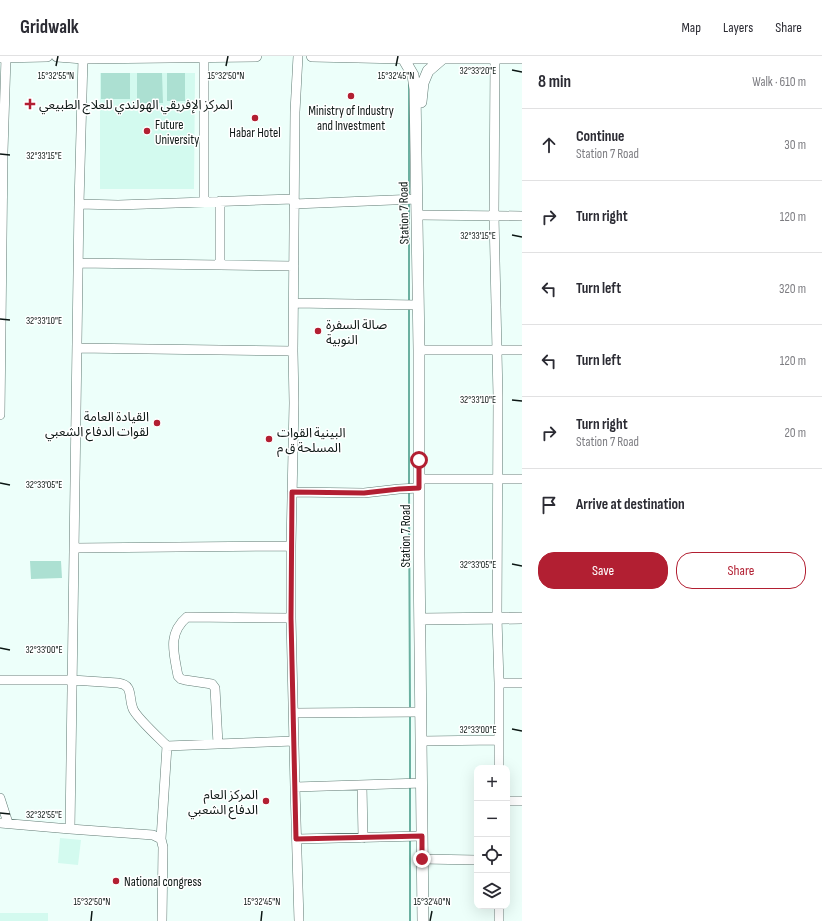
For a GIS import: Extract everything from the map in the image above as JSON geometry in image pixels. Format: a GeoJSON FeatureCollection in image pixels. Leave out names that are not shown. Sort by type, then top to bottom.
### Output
{"type":"FeatureCollection","features":[{"type":"Feature","properties":{"kind":"street"},"geometry":{"type":"LineString","coordinates":[[0,415],[3,57],[47,56]]}},
{"type":"Feature","properties":{"kind":"street"},"geometry":{"type":"LineString","coordinates":[[57,56],[83,58],[256,56]]}},
{"type":"Feature","properties":{"kind":"street"},"geometry":{"type":"LineString","coordinates":[[204,56],[204,201]]}},
{"type":"Feature","properties":{"kind":"street"},"geometry":{"type":"LineString","coordinates":[[298,56],[295,112],[294,403],[291,618],[299,921]]}},
{"type":"Feature","properties":{"kind":"street"},"geometry":{"type":"LineString","coordinates":[[312,56],[495,59],[522,58]]}},
{"type":"Feature","properties":{"kind":"street"},"geometry":{"type":"LineString","coordinates":[[70,829],[78,263],[83,58]]}},
{"type":"Feature","properties":{"kind":"street"},"geometry":{"type":"LineString","coordinates":[[403,58],[414,79],[416,128]]}},
{"type":"Feature","properties":{"kind":"street"},"geometry":{"type":"LineString","coordinates":[[416,128],[425,76],[428,71],[443,58]]}},
{"type":"Feature","properties":{"kind":"street"},"geometry":{"type":"LineString","coordinates":[[495,59],[494,215],[498,397],[497,618],[499,765]]}},
{"type":"Feature","properties":{"kind":"street","name":"Station 7 Road"},"geometry":{"type":"LineString","coordinates":[[416,128],[422,859],[424,921]]}},
{"type":"Feature","properties":{"kind":"street"},"geometry":{"type":"LineString","coordinates":[[79,204],[417,199]]}},
{"type":"Feature","properties":{"kind":"street"},"geometry":{"type":"LineString","coordinates":[[220,201],[220,265]]}},
{"type":"Feature","properties":{"kind":"street"},"geometry":{"type":"LineString","coordinates":[[417,215],[522,216]]}},
{"type":"Feature","properties":{"kind":"street"},"geometry":{"type":"LineString","coordinates":[[78,263],[294,266]]}},
{"type":"Feature","properties":{"kind":"street"},"geometry":{"type":"LineString","coordinates":[[294,303],[418,305]]}},
{"type":"Feature","properties":{"kind":"street"},"geometry":{"type":"LineString","coordinates":[[77,348],[293,351]]}},
{"type":"Feature","properties":{"kind":"street"},"geometry":{"type":"LineString","coordinates":[[419,350],[522,350]]}},
{"type":"Feature","properties":{"kind":"street"},"geometry":{"type":"LineString","coordinates":[[292,492],[364,493],[399,489],[419,484],[522,479]]}},
{"type":"Feature","properties":{"kind":"street"},"geometry":{"type":"LineString","coordinates":[[74,548],[291,546]]}},
{"type":"Feature","properties":{"kind":"street"},"geometry":{"type":"LineString","coordinates":[[218,744],[215,688],[212,684],[185,680],[178,676],[174,651],[174,636],[179,624],[187,617],[291,618]]}},
{"type":"Feature","properties":{"kind":"street"},"geometry":{"type":"LineString","coordinates":[[420,619],[522,618]]}},
{"type":"Feature","properties":{"kind":"street"},"geometry":{"type":"LineString","coordinates":[[0,680],[72,680],[118,683],[127,686],[134,711],[167,746],[161,838],[163,847],[162,921]]}},
{"type":"Feature","properties":{"kind":"street"},"geometry":{"type":"LineString","coordinates":[[499,684],[522,683]]}},
{"type":"Feature","properties":{"kind":"street"},"geometry":{"type":"LineString","coordinates":[[294,713],[421,712]]}},
{"type":"Feature","properties":{"kind":"street"},"geometry":{"type":"LineString","coordinates":[[421,741],[499,740]]}},
{"type":"Feature","properties":{"kind":"street"},"geometry":{"type":"LineString","coordinates":[[167,746],[294,742]]}},
{"type":"Feature","properties":{"kind":"street"},"geometry":{"type":"LineString","coordinates":[[295,787],[422,783]]}},
{"type":"Feature","properties":{"kind":"street"},"geometry":{"type":"LineString","coordinates":[[362,785],[363,838]]}},
{"type":"Feature","properties":{"kind":"street"},"geometry":{"type":"LineString","coordinates":[[0,798],[4,823],[153,835],[161,838]]}},
{"type":"Feature","properties":{"kind":"street"},"geometry":{"type":"LineString","coordinates":[[510,801],[522,801]]}},
{"type":"Feature","properties":{"kind":"street"},"geometry":{"type":"LineString","coordinates":[[296,839],[422,836]]}},
{"type":"Feature","properties":{"kind":"street"},"geometry":{"type":"LineString","coordinates":[[422,859],[474,860]]}},
{"type":"Feature","properties":{"kind":"street"},"geometry":{"type":"LineString","coordinates":[[499,909],[499,921]]}},
{"type":"Feature","properties":{"kind":"shaded area","name":"Future University"},"geometry":{"type":"Polygon","coordinates":[[[100,73],[195,73],[194,189],[100,189],[100,73]]]}},
{"type":"Feature","properties":{"kind":"shaded area"},"geometry":{"type":"Polygon","coordinates":[[[101,73],[130,73],[130,99],[101,99],[101,73]]]}},
{"type":"Feature","properties":{"kind":"shaded area"},"geometry":{"type":"Polygon","coordinates":[[[137,73],[162,73],[163,103],[137,103],[137,73]]]}},
{"type":"Feature","properties":{"kind":"shaded area"},"geometry":{"type":"Polygon","coordinates":[[[167,73],[185,73],[185,101],[167,101],[167,73]]]}},
{"type":"Feature","properties":{"kind":"shaded area"},"geometry":{"type":"Polygon","coordinates":[[[30,561],[61,561],[62,578],[31,579],[30,561]]]}},
{"type":"Feature","properties":{"kind":"shaded area"},"geometry":{"type":"Polygon","coordinates":[[[60,838],[81,840],[78,865],[58,863],[60,838]]]}},
{"type":"Feature","properties":{"kind":"shaded area"},"geometry":{"type":"Polygon","coordinates":[[[0,913],[48,913],[48,921],[0,921],[0,913]]]}},
{"type":"Feature","properties":{"kind":"waterway"},"geometry":{"type":"LineString","coordinates":[[409,84],[409,196]]}},
{"type":"Feature","properties":{"kind":"waterway"},"geometry":{"type":"LineString","coordinates":[[409,202],[409,302]]}},
{"type":"Feature","properties":{"kind":"waterway"},"geometry":{"type":"LineString","coordinates":[[409,308],[409,486]]}},
{"type":"Feature","properties":{"kind":"waterway"},"geometry":{"type":"LineString","coordinates":[[409,490],[410,710]]}},
{"type":"Feature","properties":{"kind":"waterway"},"geometry":{"type":"LineString","coordinates":[[410,714],[410,780]]}},
{"type":"Feature","properties":{"kind":"waterway"},"geometry":{"type":"LineString","coordinates":[[410,786],[410,834]]}},
{"type":"Feature","properties":{"kind":"waterway"},"geometry":{"type":"LineString","coordinates":[[410,838],[410,921]]}},
{"type":"Feature","properties":{"kind":"place","name":"Ministry of Industry and Investment"},"geometry":{"type":"Point","coordinates":[351,96]}},
{"type":"Feature","properties":{"kind":"place","name":"المركز الإفريقي الهولندي للعلاج الطبيعي"},"geometry":{"type":"Point","coordinates":[30,104]}},
{"type":"Feature","properties":{"kind":"place","name":"Habar Hotel"},"geometry":{"type":"Point","coordinates":[255,118]}},
{"type":"Feature","properties":{"kind":"place","name":"Future University"},"geometry":{"type":"Point","coordinates":[147,131]}},
{"type":"Feature","properties":{"kind":"place","name":"صالة السفرة النوبية"},"geometry":{"type":"Point","coordinates":[318,331]}},
{"type":"Feature","properties":{"kind":"place","name":"القيادة العامة لقوات الدفاع الشعبي"},"geometry":{"type":"Point","coordinates":[157,423]}},
{"type":"Feature","properties":{"kind":"place","name":"البينية القوات المسلحة ق م"},"geometry":{"type":"Point","coordinates":[269,439]}},
{"type":"Feature","properties":{"kind":"place","name":"المركز العام الدفاع الشعبي"},"geometry":{"type":"Point","coordinates":[266,801]}},
{"type":"Feature","properties":{"kind":"place","name":"National congress"},"geometry":{"type":"Point","coordinates":[116,881]}},
{"type":"Feature","properties":{"kind":"route"},"geometry":{"type":"LineString","coordinates":[[419,460],[419,488],[364,493],[292,492],[291,618],[296,839],[422,836],[422,859]]}}]}
